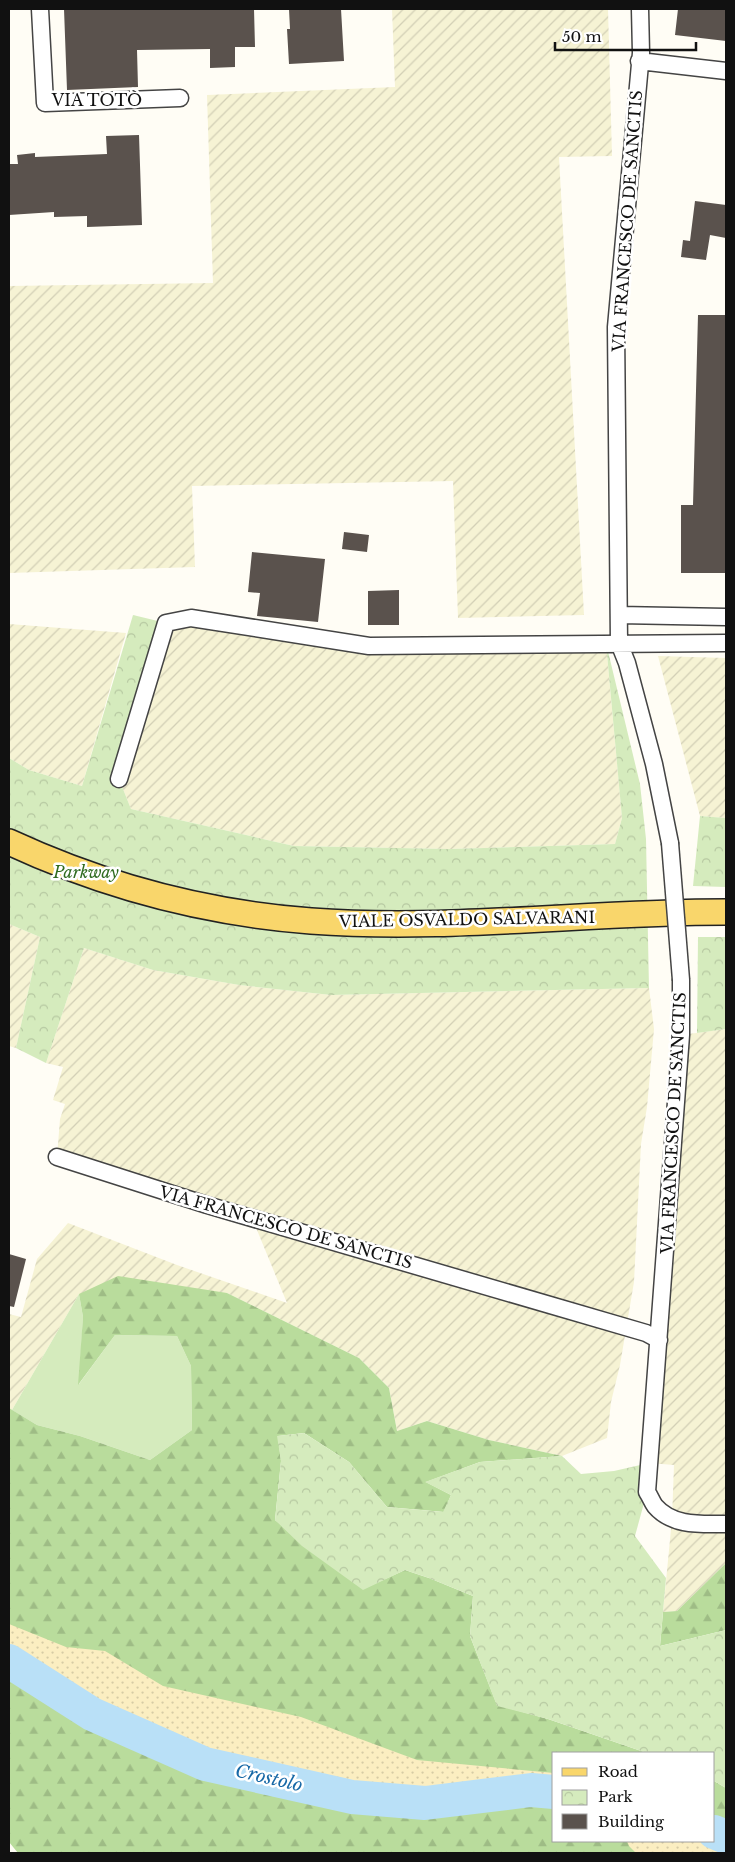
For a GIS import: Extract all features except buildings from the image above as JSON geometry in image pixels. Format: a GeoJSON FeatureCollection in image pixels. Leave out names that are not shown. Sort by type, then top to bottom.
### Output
{"type":"FeatureCollection","features":[{"type":"Feature","properties":{"kind":"main road","name":"VIALE OSVALDO SALVARANI"},"geometry":{"type":"LineString","coordinates":[[9,842],[57,864],[102,880],[166,898],[255,915],[310,921],[426,923],[726,912]]}},
{"type":"Feature","properties":{"kind":"street","name":"VIA TOTÒ"},"geometry":{"type":"LineString","coordinates":[[40,9],[45,104],[180,98]]}},
{"type":"Feature","properties":{"kind":"street","name":"VIA FRANCESCO DE SANCTIS"},"geometry":{"type":"LineString","coordinates":[[640,9],[640,61],[616,327],[619,643],[627,662],[654,764],[670,843],[681,980],[681,1035],[647,1492],[655,1506],[672,1519],[692,1524],[726,1524]]}},
{"type":"Feature","properties":{"kind":"street"},"geometry":{"type":"LineString","coordinates":[[640,61],[726,71]]}},
{"type":"Feature","properties":{"kind":"street"},"geometry":{"type":"LineString","coordinates":[[618,615],[726,617]]}},
{"type":"Feature","properties":{"kind":"street"},"geometry":{"type":"LineString","coordinates":[[119,779],[166,624],[191,618],[368,646],[619,643],[726,644]]}},
{"type":"Feature","properties":{"kind":"street","name":"VIA FRANCESCO DE SANCTIS"},"geometry":{"type":"LineString","coordinates":[[57,1157],[208,1205],[646,1333],[659,1340]]}},
{"type":"Feature","properties":{"kind":"shaded area"},"geometry":{"type":"Polygon","coordinates":[[[392,9],[608,9],[612,156],[559,157],[584,615],[458,618],[453,481],[192,486],[195,567],[9,573],[9,286],[213,283],[207,95],[395,87],[392,9]]]}},
{"type":"Feature","properties":{"kind":"shaded area"},"geometry":{"type":"Polygon","coordinates":[[[191,618],[369,646],[606,643],[622,818],[615,844],[449,849],[294,846],[131,809],[119,779],[166,623],[191,618]]]}},
{"type":"Feature","properties":{"kind":"shaded area"},"geometry":{"type":"Polygon","coordinates":[[[9,624],[126,633],[82,786],[29,770],[9,758],[9,624]]]}},
{"type":"Feature","properties":{"kind":"shaded area"},"geometry":{"type":"Polygon","coordinates":[[[658,656],[726,658],[726,818],[700,816],[658,656]]]}},
{"type":"Feature","properties":{"kind":"shaded area"},"geometry":{"type":"Polygon","coordinates":[[[9,924],[40,937],[16,1048],[9,1046],[9,924]]]}},
{"type":"Feature","properties":{"kind":"shaded area"},"geometry":{"type":"Polygon","coordinates":[[[84,948],[153,970],[239,985],[331,995],[649,988],[654,1029],[647,1107],[641,1144],[634,1282],[620,1365],[611,1402],[607,1438],[562,1456],[489,1440],[427,1421],[397,1431],[389,1388],[359,1358],[227,1293],[79,1294],[12,1410],[9,1408],[9,1314],[21,1317],[37,1259],[68,1223],[177,1265],[287,1303],[252,1218],[57,1157],[60,1119],[65,1104],[53,1100],[63,1067],[46,1063],[84,948]]]}},
{"type":"Feature","properties":{"kind":"shaded area"},"geometry":{"type":"Polygon","coordinates":[[[726,1029],[726,1563],[677,1611],[663,1612],[672,1519],[674,1465],[649,1463],[681,1035],[726,1029]]]}},
{"type":"Feature","properties":{"kind":"green space","name":"Parkway"},"geometry":{"type":"Polygon","coordinates":[[[133,615],[166,623],[119,779],[131,809],[294,846],[449,849],[615,844],[622,818],[606,643],[640,784],[646,839],[649,988],[331,995],[239,985],[153,970],[84,948],[46,1063],[16,1048],[40,937],[9,924],[9,758],[29,770],[82,786],[133,615]]]}},
{"type":"Feature","properties":{"kind":"green space"},"geometry":{"type":"Polygon","coordinates":[[[700,816],[726,818],[726,887],[693,886],[700,816]]]}},
{"type":"Feature","properties":{"kind":"green space"},"geometry":{"type":"Polygon","coordinates":[[[698,937],[726,937],[726,1029],[697,1033],[698,937]]]}},
{"type":"Feature","properties":{"kind":"green space"},"geometry":{"type":"Polygon","coordinates":[[[118,1276],[227,1293],[359,1358],[389,1388],[397,1431],[427,1421],[489,1440],[562,1456],[480,1462],[426,1482],[451,1495],[444,1512],[387,1507],[349,1462],[304,1433],[278,1436],[281,1461],[275,1520],[363,1589],[405,1570],[473,1596],[470,1636],[497,1705],[548,1719],[644,1752],[552,1752],[552,1842],[715,1842],[715,1782],[726,1788],[726,1853],[18,1853],[9,1842],[9,1408],[37,1425],[80,1436],[150,1460],[192,1430],[191,1366],[177,1336],[115,1335],[78,1385],[83,1317],[79,1294],[118,1276]]]}},
{"type":"Feature","properties":{"kind":"green space"},"geometry":{"type":"Polygon","coordinates":[[[79,1294],[83,1317],[79,1384],[115,1335],[177,1336],[191,1366],[192,1430],[150,1460],[80,1436],[37,1425],[12,1410],[79,1294]]]}},
{"type":"Feature","properties":{"kind":"green space"},"geometry":{"type":"Polygon","coordinates":[[[304,1433],[349,1462],[387,1507],[443,1512],[451,1495],[425,1482],[480,1462],[562,1456],[581,1474],[614,1471],[649,1463],[647,1492],[635,1536],[666,1578],[660,1646],[726,1630],[726,1788],[715,1782],[715,1752],[644,1752],[548,1719],[497,1706],[470,1636],[473,1596],[405,1570],[363,1590],[302,1546],[275,1520],[281,1461],[277,1436],[304,1433]]]}},
{"type":"Feature","properties":{"kind":"green space"},"geometry":{"type":"Polygon","coordinates":[[[726,1563],[726,1630],[660,1646],[663,1612],[677,1611],[726,1563]]]}},
{"type":"Feature","properties":{"kind":"sand"},"geometry":{"type":"Polygon","coordinates":[[[9,1624],[66,1647],[105,1651],[163,1686],[301,1717],[417,1760],[552,1773],[552,1793],[531,1790],[425,1803],[352,1797],[205,1764],[9,1675],[9,1624]]]}},
{"type":"Feature","properties":{"kind":"sand"},"geometry":{"type":"Polygon","coordinates":[[[715,1827],[726,1833],[726,1853],[636,1853],[627,1842],[715,1842],[715,1827]]]}},
{"type":"Feature","properties":{"kind":"waterway","name":"Crostolo"},"geometry":{"type":"LineString","coordinates":[[9,1661],[92,1714],[205,1764],[352,1797],[425,1803],[531,1790],[552,1792]]}},
{"type":"Feature","properties":{"kind":"waterway","name":"Crostolo"},"geometry":{"type":"LineString","coordinates":[[715,1832],[726,1837]]}}]}
